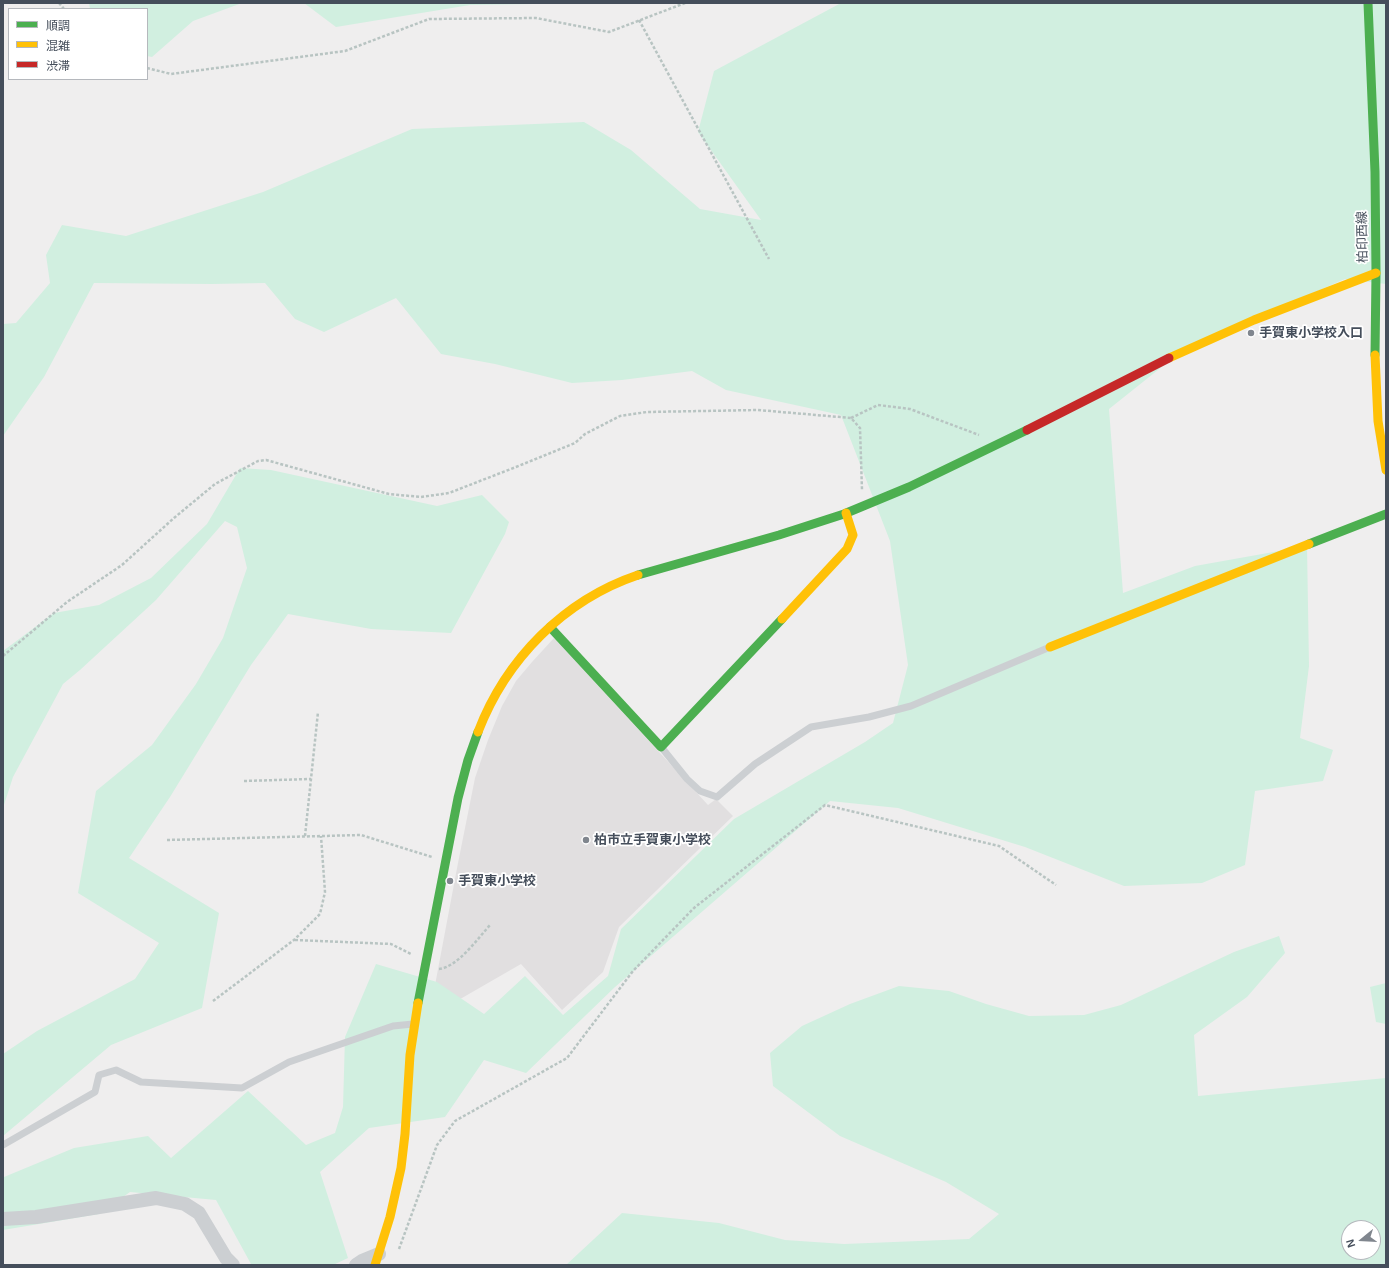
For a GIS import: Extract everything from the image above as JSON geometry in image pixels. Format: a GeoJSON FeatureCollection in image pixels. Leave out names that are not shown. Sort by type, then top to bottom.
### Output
{"type":"FeatureCollection","features":[{"type":"Feature","properties":{"kind":"street","name":"柏印西線"},"geometry":{"type":"LineString","coordinates":[[1368,3],[1374,102],[1381,272],[1375,366],[1377,414],[1382,454],[1386,470]]}},
{"type":"Feature","properties":{"kind":"street"},"geometry":{"type":"LineString","coordinates":[[356,1265],[362,1261],[377,1260],[391,1218],[399,1181],[410,1058],[415,1024],[446,861],[471,749],[481,721],[495,694],[530,646],[571,610],[594,595],[620,582],[648,572],[791,531],[863,507],[947,470],[1214,337],[1381,272]]}},
{"type":"Feature","properties":{"kind":"street"},"geometry":{"type":"LineString","coordinates":[[550,627],[661,747],[847,549],[853,534],[846,513]]}},
{"type":"Feature","properties":{"kind":"street"},"geometry":{"type":"LineString","coordinates":[[1050,647],[1386,514]]}},
{"type":"Feature","properties":{"kind":"street"},"geometry":{"type":"LineString","coordinates":[[3,1219],[36,1217],[156,1198],[185,1204],[199,1213],[226,1258],[233,1265]]}},
{"type":"Feature","properties":{"kind":"lane"},"geometry":{"type":"LineString","coordinates":[[661,747],[700,791],[717,797],[755,764],[811,727],[869,717],[911,706],[1050,647]]}},
{"type":"Feature","properties":{"kind":"lane"},"geometry":{"type":"LineString","coordinates":[[3,1145],[95,1092],[99,1075],[116,1070],[141,1082],[242,1088],[289,1062],[393,1026],[415,1024]]}},
{"type":"Feature","properties":{"kind":"path"},"geometry":{"type":"LineString","coordinates":[[148,68],[171,74],[345,51],[429,19],[536,18],[609,32],[685,3]]}},
{"type":"Feature","properties":{"kind":"path"},"geometry":{"type":"LineString","coordinates":[[639,20],[769,259]]}},
{"type":"Feature","properties":{"kind":"path"},"geometry":{"type":"LineString","coordinates":[[3,656],[67,602],[122,565],[174,518],[215,484],[258,461],[266,460],[389,494],[421,497],[449,493],[516,467],[575,442],[585,434],[620,416],[647,412],[758,410],[852,418],[878,405],[910,409],[1000,443]]}},
{"type":"Feature","properties":{"kind":"path"},"geometry":{"type":"LineString","coordinates":[[852,418],[860,428],[863,507]]}},
{"type":"Feature","properties":{"kind":"path"},"geometry":{"type":"LineString","coordinates":[[305,836],[318,712]]}},
{"type":"Feature","properties":{"kind":"path"},"geometry":{"type":"LineString","coordinates":[[244,781],[311,779]]}},
{"type":"Feature","properties":{"kind":"path"},"geometry":{"type":"LineString","coordinates":[[399,1250],[437,1145],[455,1121],[567,1058],[633,971],[694,908],[825,806],[999,846],[1056,885]]}},
{"type":"Feature","properties":{"kind":"path"},"geometry":{"type":"LineString","coordinates":[[167,840],[361,835],[446,861]]}},
{"type":"Feature","properties":{"kind":"path"},"geometry":{"type":"LineString","coordinates":[[213,1001],[294,940],[320,914],[325,892],[321,836]]}},
{"type":"Feature","properties":{"kind":"path"},"geometry":{"type":"LineString","coordinates":[[294,940],[391,944],[426,966],[445,969],[456,963],[491,924]]}},
{"type":"Feature","properties":{"kind":"shaded area","name":"柏市立手賀東小学校"},"geometry":{"type":"Polygon","coordinates":[[[554,638],[708,805],[716,799],[733,816],[619,927],[603,972],[562,1010],[521,964],[429,1017],[475,778],[502,706],[516,681],[554,638]]]}},
{"type":"Feature","properties":{"kind":"green space"},"geometry":{"type":"Polygon","coordinates":[[[89,3],[242,3],[193,21],[152,57],[148,56],[148,8],[90,8],[89,3]]]}},
{"type":"Feature","properties":{"kind":"green space"},"geometry":{"type":"Polygon","coordinates":[[[304,3],[597,3],[470,5],[336,27],[304,3]]]}},
{"type":"Feature","properties":{"kind":"green space"},"geometry":{"type":"Polygon","coordinates":[[[841,3],[1386,3],[1386,284],[1345,279],[1183,350],[1109,409],[1123,593],[1195,566],[1307,546],[1309,666],[1300,738],[1333,750],[1323,781],[1255,791],[1245,865],[1202,883],[1124,886],[1025,847],[898,808],[830,801],[615,987],[526,1073],[484,1060],[445,1117],[369,1128],[320,1172],[348,1258],[333,1265],[251,1264],[216,1200],[130,1192],[99,1214],[3,1230],[3,1176],[4,1177],[74,1148],[148,1136],[171,1158],[248,1091],[306,1145],[335,1133],[343,1107],[345,1037],[376,964],[437,982],[484,1014],[525,976],[563,1015],[608,976],[621,929],[734,819],[865,742],[893,723],[908,665],[890,541],[841,415],[726,390],[692,371],[622,380],[572,383],[495,364],[441,354],[396,298],[324,332],[295,319],[265,283],[94,283],[44,377],[3,436],[3,324],[16,323],[50,283],[46,255],[62,225],[126,236],[263,192],[412,129],[584,122],[631,150],[700,209],[761,220],[698,132],[714,71],[841,3]]]}},
{"type":"Feature","properties":{"kind":"green space"},"geometry":{"type":"Polygon","coordinates":[[[240,468],[271,470],[437,506],[482,495],[509,522],[505,534],[451,633],[371,629],[288,614],[251,665],[170,797],[129,858],[219,913],[202,1008],[111,1045],[3,1136],[3,1054],[37,1031],[135,979],[159,943],[78,893],[96,791],[152,745],[196,684],[223,638],[247,568],[237,527],[225,521],[156,600],[63,684],[13,777],[3,808],[3,651],[54,613],[99,605],[151,578],[207,524],[240,468]]]}},
{"type":"Feature","properties":{"kind":"green space"},"geometry":{"type":"Polygon","coordinates":[[[1279,936],[1285,953],[1247,997],[1194,1035],[1198,1096],[1386,1078],[1386,1265],[566,1265],[622,1213],[719,1223],[785,1240],[844,1244],[969,1239],[999,1214],[946,1182],[840,1136],[773,1086],[770,1053],[802,1026],[850,1004],[899,986],[949,991],[986,1004],[1029,1016],[1084,1015],[1121,1005],[1234,952],[1279,936]]]}},
{"type":"Feature","properties":{"kind":"green space"},"geometry":{"type":"Polygon","coordinates":[[[1386,983],[1386,1024],[1376,1022],[1370,987],[1386,983]]]}},
{"type":"Feature","properties":{"kind":"traffic: fast"},"geometry":{"type":"LineString","coordinates":[[1368,3],[1375,172],[1375,355]]}},
{"type":"Feature","properties":{"kind":"traffic: fast"},"geometry":{"type":"LineString","coordinates":[[638,575],[779,535],[844,514],[909,487],[1027,430]]}},
{"type":"Feature","properties":{"kind":"traffic: fast"},"geometry":{"type":"LineString","coordinates":[[1309,544],[1386,514]]}},
{"type":"Feature","properties":{"kind":"traffic: fast"},"geometry":{"type":"LineString","coordinates":[[550,627],[661,747],[782,619]]}},
{"type":"Feature","properties":{"kind":"traffic: fast"},"geometry":{"type":"LineString","coordinates":[[418,1003],[458,798],[468,760],[478,732]]}},
{"type":"Feature","properties":{"kind":"traffic: slow"},"geometry":{"type":"LineString","coordinates":[[1169,358],[1254,320],[1376,273]]}},
{"type":"Feature","properties":{"kind":"traffic: slow"},"geometry":{"type":"LineString","coordinates":[[1375,355],[1378,421],[1386,470]]}},
{"type":"Feature","properties":{"kind":"traffic: slow"},"geometry":{"type":"LineString","coordinates":[[782,619],[847,549],[853,535],[846,513]]}},
{"type":"Feature","properties":{"kind":"traffic: slow"},"geometry":{"type":"LineString","coordinates":[[1050,647],[1309,544]]}},
{"type":"Feature","properties":{"kind":"traffic: slow"},"geometry":{"type":"LineString","coordinates":[[478,732],[490,705],[504,680],[521,657],[541,636],[562,616],[586,600],[611,586],[638,575]]}},
{"type":"Feature","properties":{"kind":"traffic: slow"},"geometry":{"type":"LineString","coordinates":[[375,1265],[390,1217],[401,1168],[405,1134],[410,1055],[418,1003]]}},
{"type":"Feature","properties":{"kind":"traffic: jam"},"geometry":{"type":"LineString","coordinates":[[1027,430],[1169,358]]}},
{"type":"Feature","properties":{"kind":"place","name":"手賀東小学校入口"},"geometry":{"type":"Point","coordinates":[1251,333]}},
{"type":"Feature","properties":{"kind":"place","name":"柏市立手賀東小学校"},"geometry":{"type":"Point","coordinates":[586,840]}},
{"type":"Feature","properties":{"kind":"place","name":"手賀東小学校"},"geometry":{"type":"Point","coordinates":[450,881]}}]}
